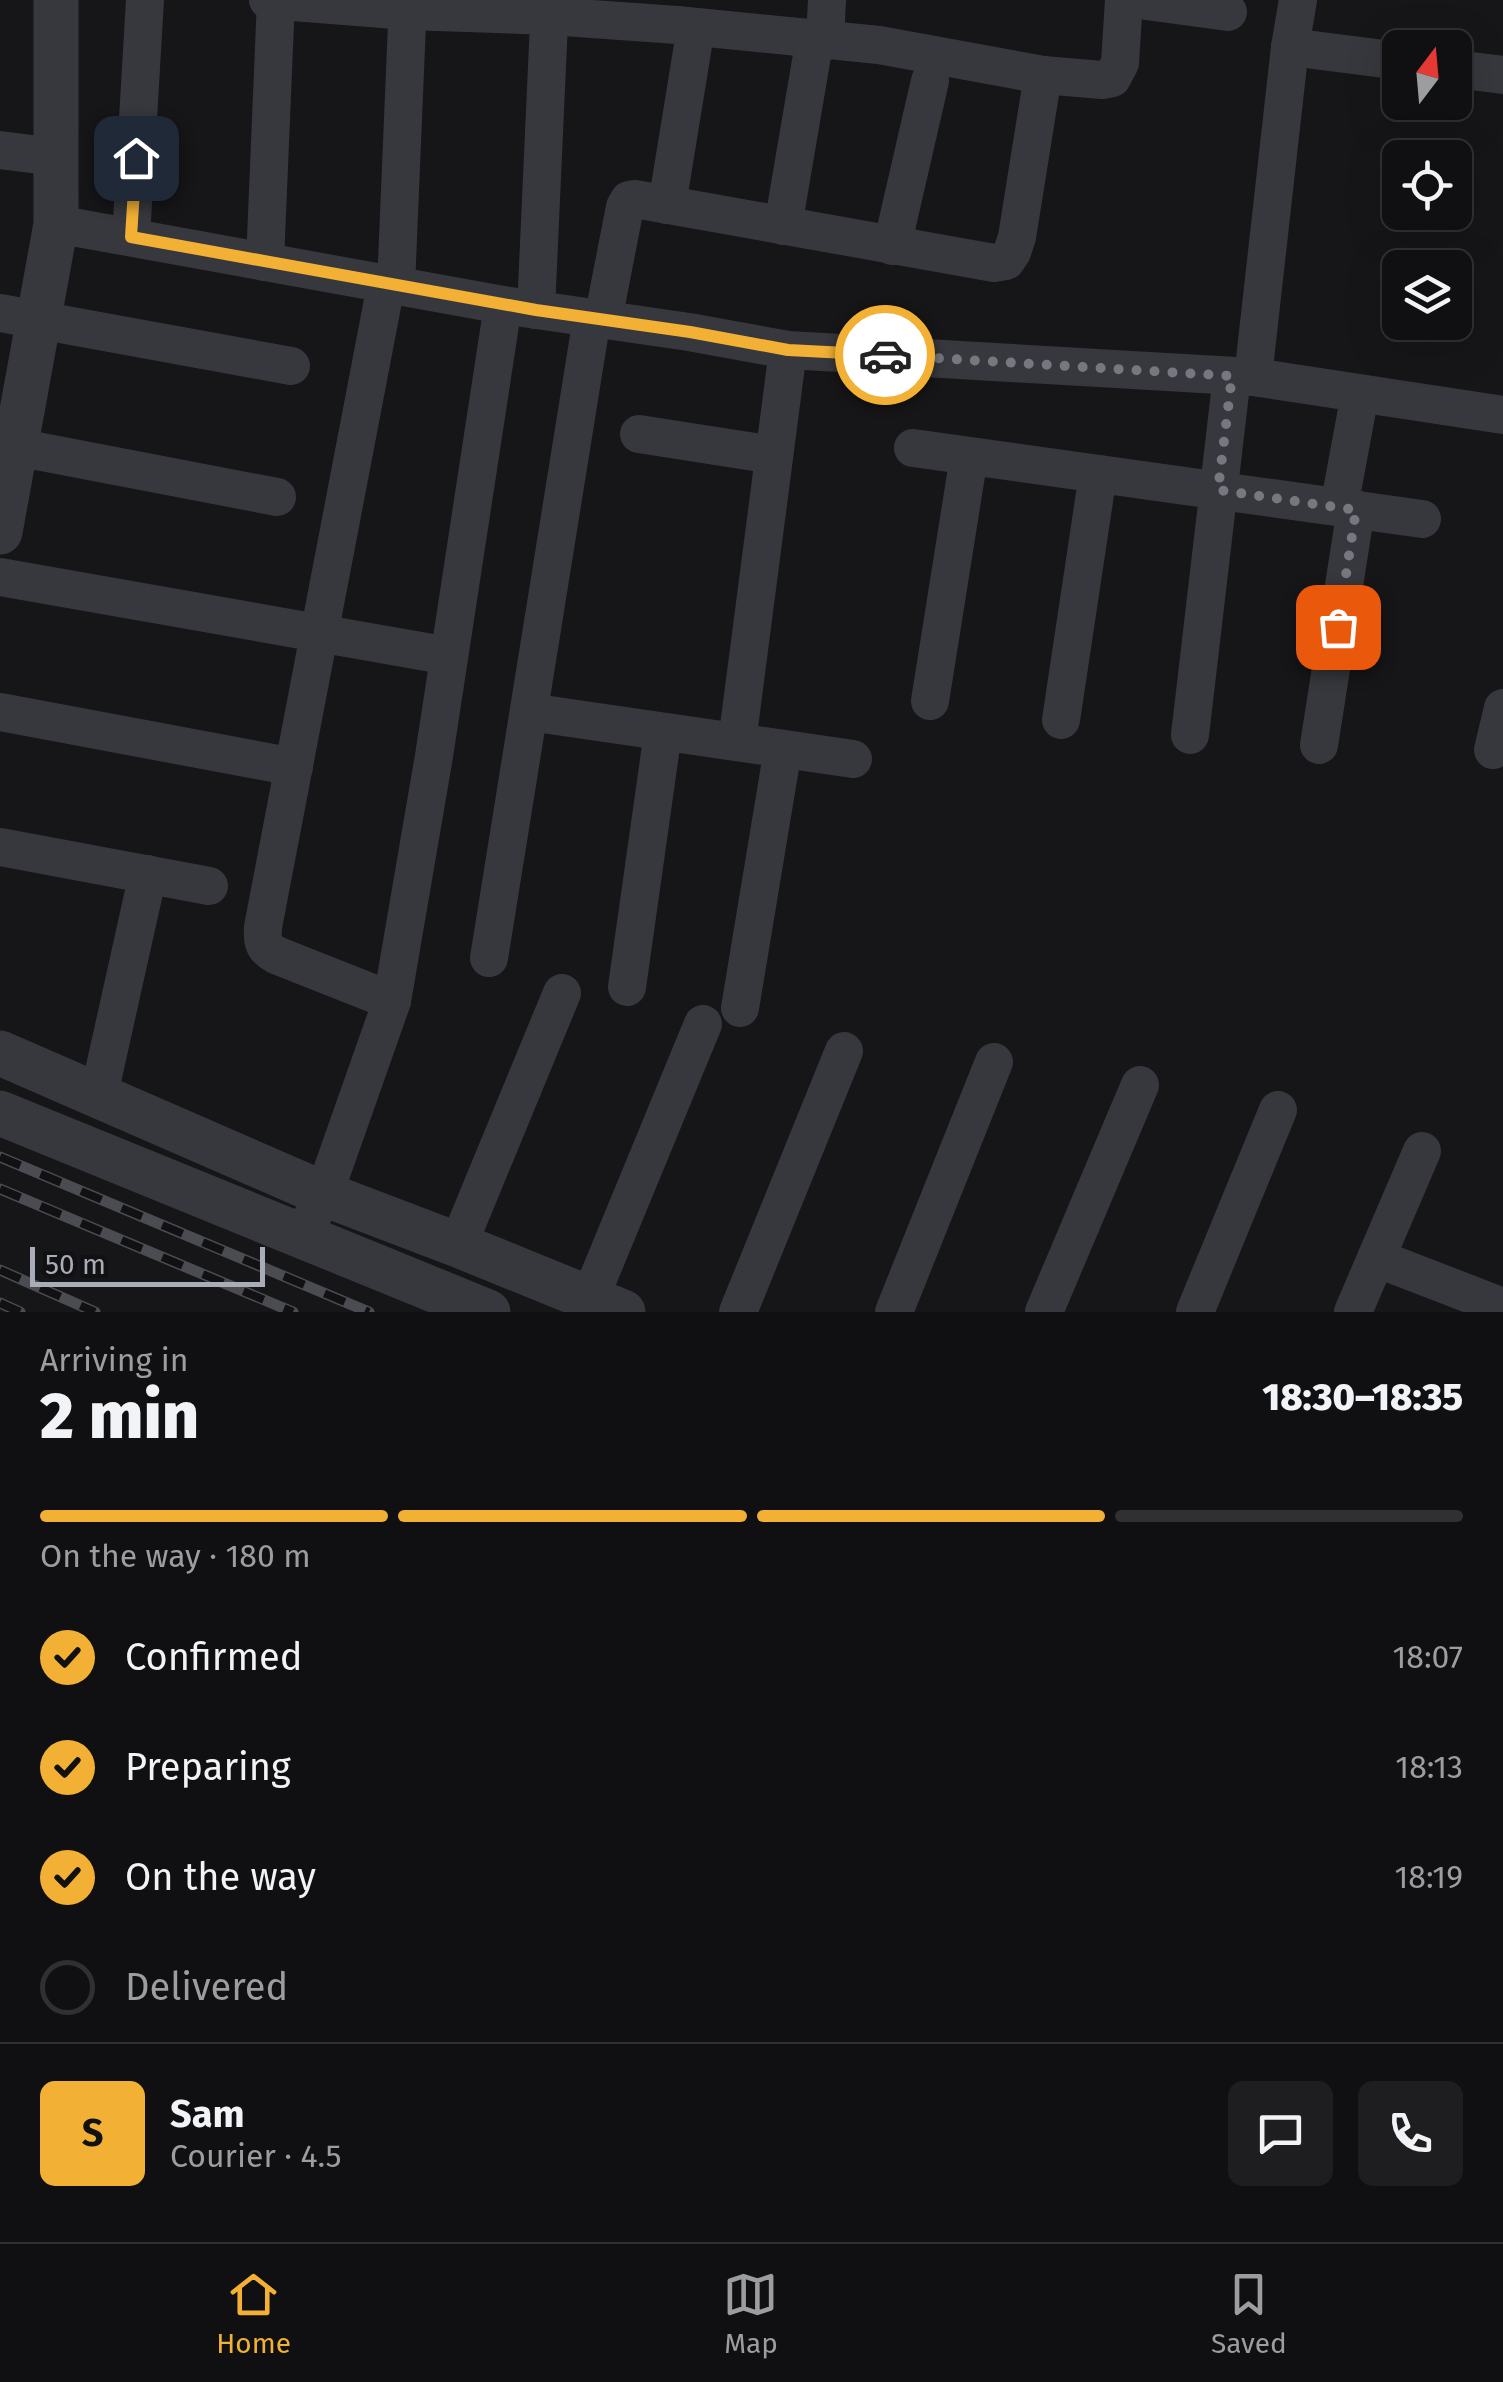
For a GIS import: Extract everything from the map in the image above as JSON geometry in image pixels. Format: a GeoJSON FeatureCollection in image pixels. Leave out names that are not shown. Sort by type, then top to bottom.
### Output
{"type":"FeatureCollection","features":[{"type":"Feature","properties":{"kind":"street"},"geometry":{"type":"LineString","coordinates":[[0,532],[20,316],[56,224],[56,0]]}},
{"type":"Feature","properties":{"kind":"street"},"geometry":{"type":"LineString","coordinates":[[131,237],[145,0]]}},
{"type":"Feature","properties":{"kind":"street"},"geometry":{"type":"LineString","coordinates":[[268,0],[550,8],[684,17],[896,48],[1043,75],[1102,80],[1112,78],[1120,63],[1124,0]]}},
{"type":"Feature","properties":{"kind":"street"},"geometry":{"type":"LineString","coordinates":[[265,262],[276,0]]}},
{"type":"Feature","properties":{"kind":"street"},"geometry":{"type":"LineString","coordinates":[[783,226],[827,0]]}},
{"type":"Feature","properties":{"kind":"street"},"geometry":{"type":"LineString","coordinates":[[1139,0],[1228,12]]}},
{"type":"Feature","properties":{"kind":"street"},"geometry":{"type":"LineString","coordinates":[[1190,735],[1218,490],[1242,376],[1298,0]]}},
{"type":"Feature","properties":{"kind":"street"},"geometry":{"type":"LineString","coordinates":[[392,1001],[276,955],[267,950],[262,940],[391,286],[408,5]]}},
{"type":"Feature","properties":{"kind":"street"},"geometry":{"type":"LineString","coordinates":[[302,1236],[324,1194],[392,1001],[449,656],[519,308],[550,8]]}},
{"type":"Feature","properties":{"kind":"street"},"geometry":{"type":"LineString","coordinates":[[667,205],[684,17]]}},
{"type":"Feature","properties":{"kind":"street"},"geometry":{"type":"LineString","coordinates":[[1290,47],[1382,59]]}},
{"type":"Feature","properties":{"kind":"street"},"geometry":{"type":"LineString","coordinates":[[1472,71],[1503,75]]}},
{"type":"Feature","properties":{"kind":"street"},"geometry":{"type":"LineString","coordinates":[[489,958],[597,319],[624,207],[629,200],[636,199],[892,246],[994,263],[1006,261],[1017,237],[1043,75]]}},
{"type":"Feature","properties":{"kind":"street"},"geometry":{"type":"LineString","coordinates":[[892,246],[930,81]]}},
{"type":"Feature","properties":{"kind":"street"},"geometry":{"type":"LineString","coordinates":[[0,150],[56,157]]}},
{"type":"Feature","properties":{"kind":"street"},"geometry":{"type":"LineString","coordinates":[[56,224],[391,286],[788,350],[1242,376],[1503,415]]}},
{"type":"Feature","properties":{"kind":"street"},"geometry":{"type":"LineString","coordinates":[[20,316],[291,366]]}},
{"type":"Feature","properties":{"kind":"street"},"geometry":{"type":"LineString","coordinates":[[737,742],[788,350]]}},
{"type":"Feature","properties":{"kind":"street"},"geometry":{"type":"LineString","coordinates":[[1319,745],[1360,394]]}},
{"type":"Feature","properties":{"kind":"street"},"geometry":{"type":"LineString","coordinates":[[638,434],[774,456]]}},
{"type":"Feature","properties":{"kind":"street"},"geometry":{"type":"LineString","coordinates":[[8,446],[276,497]]}},
{"type":"Feature","properties":{"kind":"street"},"geometry":{"type":"LineString","coordinates":[[914,448],[1422,518]]}},
{"type":"Feature","properties":{"kind":"street"},"geometry":{"type":"LineString","coordinates":[[930,701],[969,456]]}},
{"type":"Feature","properties":{"kind":"street"},"geometry":{"type":"LineString","coordinates":[[1062,720],[1098,474]]}},
{"type":"Feature","properties":{"kind":"street"},"geometry":{"type":"LineString","coordinates":[[0,577],[449,656]]}},
{"type":"Feature","properties":{"kind":"street"},"geometry":{"type":"LineString","coordinates":[[1493,750],[1503,708]]}},
{"type":"Feature","properties":{"kind":"street"},"geometry":{"type":"LineString","coordinates":[[0,712],[294,767]]}},
{"type":"Feature","properties":{"kind":"street"},"geometry":{"type":"LineString","coordinates":[[529,712],[852,759]]}},
{"type":"Feature","properties":{"kind":"street"},"geometry":{"type":"LineString","coordinates":[[627,987],[663,732]]}},
{"type":"Feature","properties":{"kind":"street"},"geometry":{"type":"LineString","coordinates":[[740,1008],[782,750]]}},
{"type":"Feature","properties":{"kind":"street"},"geometry":{"type":"LineString","coordinates":[[0,848],[209,886]]}},
{"type":"Feature","properties":{"kind":"street"},"geometry":{"type":"LineString","coordinates":[[99,1094],[148,874]]}},
{"type":"Feature","properties":{"kind":"street"},"geometry":{"type":"LineString","coordinates":[[458,1245],[562,993]]}},
{"type":"Feature","properties":{"kind":"street"},"geometry":{"type":"LineString","coordinates":[[0,1054],[324,1194],[607,1305],[703,1024]]}},
{"type":"Feature","properties":{"kind":"street"},"geometry":{"type":"LineString","coordinates":[[738,1312],[844,1051]]}},
{"type":"Feature","properties":{"kind":"street"},"geometry":{"type":"LineString","coordinates":[[894,1312],[994,1062]]}},
{"type":"Feature","properties":{"kind":"street"},"geometry":{"type":"LineString","coordinates":[[1044,1312],[1140,1085]]}},
{"type":"Feature","properties":{"kind":"street"},"geometry":{"type":"LineString","coordinates":[[1195,1312],[1278,1110]]}},
{"type":"Feature","properties":{"kind":"street"},"geometry":{"type":"LineString","coordinates":[[0,1112],[488,1312]]}},
{"type":"Feature","properties":{"kind":"street"},"geometry":{"type":"LineString","coordinates":[[1353,1312],[1422,1151]]}},
{"type":"Feature","properties":{"kind":"street"},"geometry":{"type":"LineString","coordinates":[[1376,1258],[1503,1306]]}},
{"type":"Feature","properties":{"kind":"railway"},"geometry":{"type":"LineString","coordinates":[[0,1157],[369,1312]]}},
{"type":"Feature","properties":{"kind":"railway"},"geometry":{"type":"LineString","coordinates":[[0,1189],[293,1312]]}},
{"type":"Feature","properties":{"kind":"railway"},"geometry":{"type":"LineString","coordinates":[[0,1270],[95,1312]]}},
{"type":"Feature","properties":{"kind":"railway"},"geometry":{"type":"LineString","coordinates":[[0,1303],[20,1312]]}},
{"type":"Feature","properties":{"kind":"way so far"},"geometry":{"type":"LineString","coordinates":[[885,355],[1232,376],[1218,490],[1356,510],[1338,627]]}},
{"type":"Feature","properties":{"kind":"route"},"geometry":{"type":"LineString","coordinates":[[136,158],[131,237],[386,285],[788,350],[885,355]]}}]}
